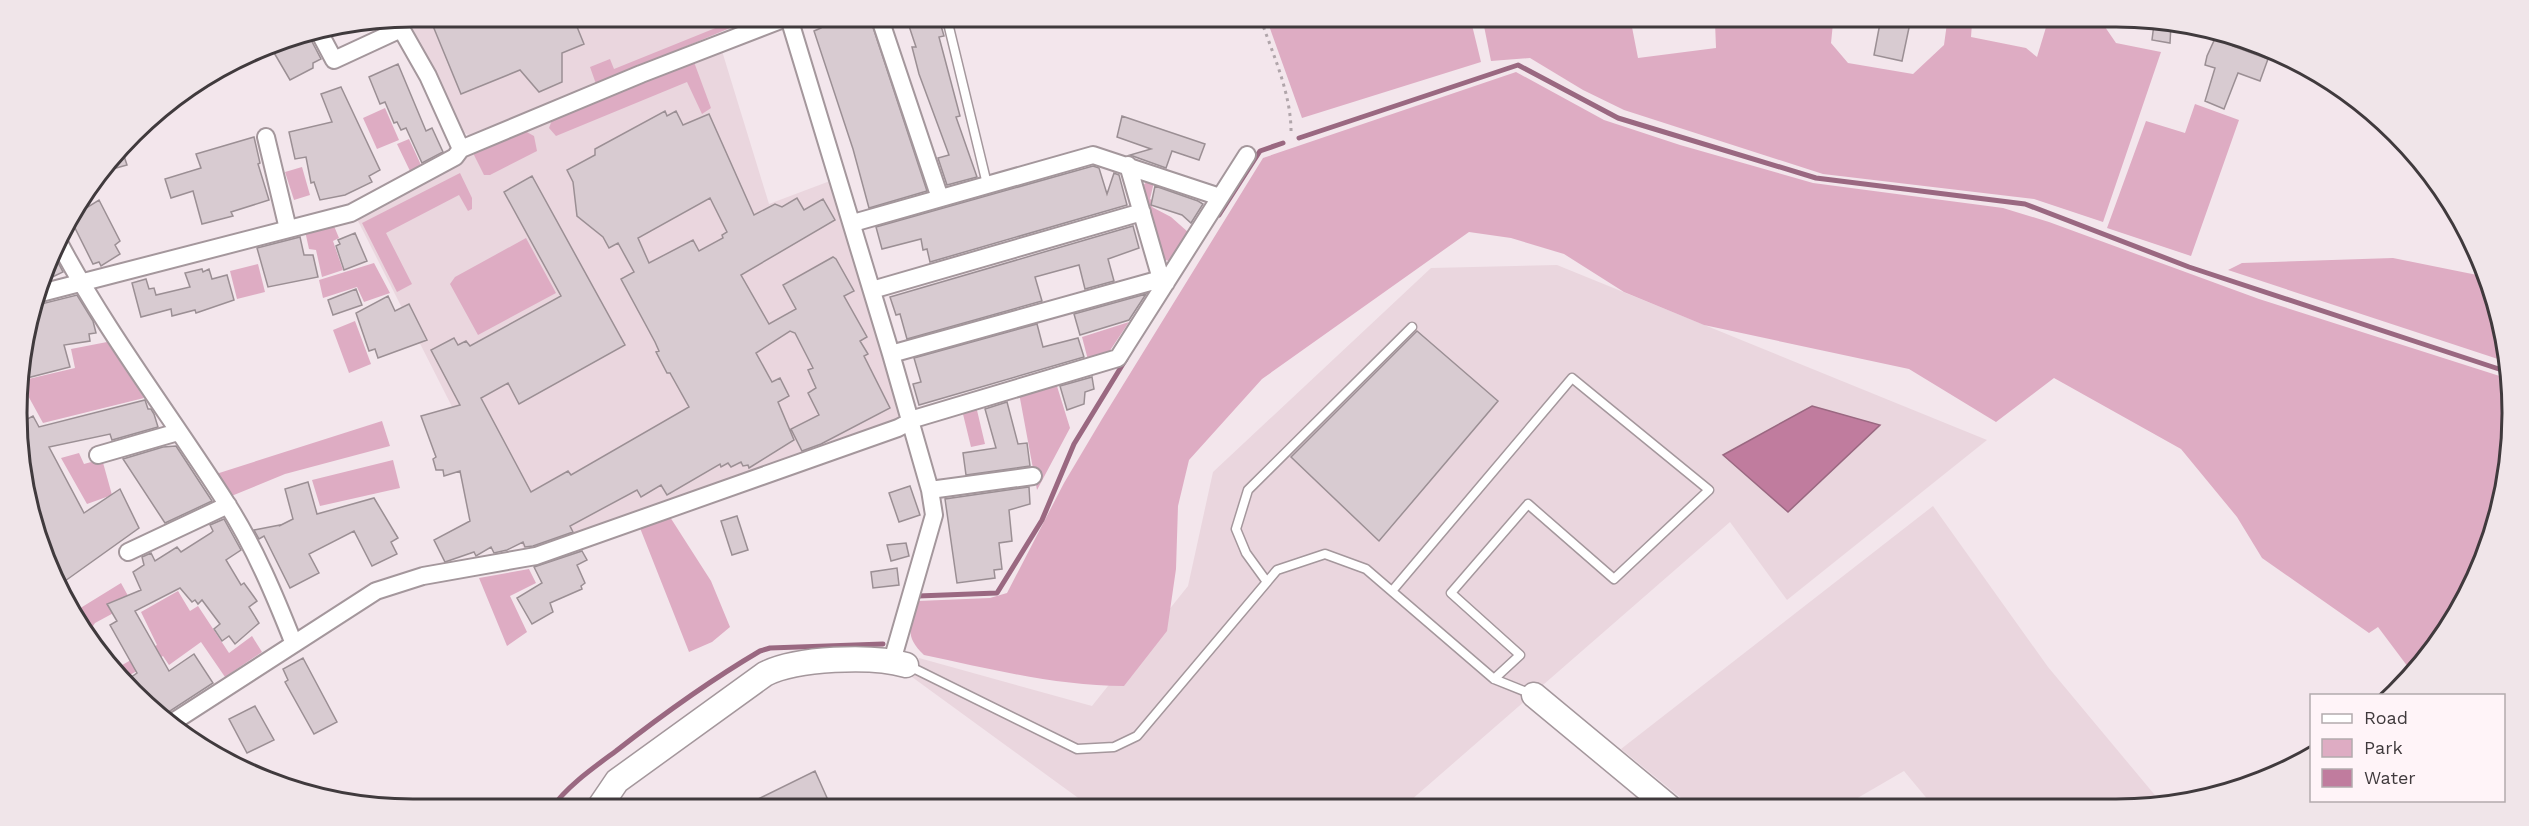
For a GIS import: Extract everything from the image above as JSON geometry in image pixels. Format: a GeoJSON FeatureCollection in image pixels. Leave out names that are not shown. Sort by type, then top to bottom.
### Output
{"type":"FeatureCollection","features":[{"type":"Feature","properties":{"kind":"street"},"geometry":{"type":"LineString","coordinates":[[46,291],[351,213],[455,157],[461,149],[641,74],[764,27]]}},
{"type":"Feature","properties":{"kind":"street"},"geometry":{"type":"LineString","coordinates":[[605,799],[617,781],[765,674],[796,662],[899,663],[934,514],[930,490],[853,223],[791,27]]}},
{"type":"Feature","properties":{"kind":"street"},"geometry":{"type":"LineString","coordinates":[[883,27],[940,198]]}},
{"type":"Feature","properties":{"kind":"street"},"geometry":{"type":"LineString","coordinates":[[322,38],[334,60],[391,28]]}},
{"type":"Feature","properties":{"kind":"street"},"geometry":{"type":"LineString","coordinates":[[400,28],[428,76],[461,149]]}},
{"type":"Feature","properties":{"kind":"street"},"geometry":{"type":"LineString","coordinates":[[266,137],[288,229]]}},
{"type":"Feature","properties":{"kind":"street"},"geometry":{"type":"LineString","coordinates":[[853,223],[1086,156],[1102,156],[1220,197]]}},
{"type":"Feature","properties":{"kind":"street"},"geometry":{"type":"LineString","coordinates":[[178,719],[376,591],[423,576],[536,556],[898,428],[909,421],[1118,358],[1163,281],[1247,156]]}},
{"type":"Feature","properties":{"kind":"street"},"geometry":{"type":"LineString","coordinates":[[1128,165],[1163,281]]}},
{"type":"Feature","properties":{"kind":"street"},"geometry":{"type":"LineString","coordinates":[[872,290],[1142,212]]}},
{"type":"Feature","properties":{"kind":"street"},"geometry":{"type":"LineString","coordinates":[[63,250],[80,283],[228,506],[267,576],[294,644]]}},
{"type":"Feature","properties":{"kind":"street"},"geometry":{"type":"LineString","coordinates":[[891,354],[1163,281]]}},
{"type":"Feature","properties":{"kind":"street"},"geometry":{"type":"LineString","coordinates":[[98,455],[178,432]]}},
{"type":"Feature","properties":{"kind":"street"},"geometry":{"type":"LineString","coordinates":[[930,490],[1033,476]]}},
{"type":"Feature","properties":{"kind":"street"},"geometry":{"type":"LineString","coordinates":[[128,552],[228,506]]}},
{"type":"Feature","properties":{"kind":"street"},"geometry":{"type":"LineString","coordinates":[[1534,695],[1659,799]]}},
{"type":"Feature","properties":{"kind":"lane"},"geometry":{"type":"LineString","coordinates":[[949,27],[987,184]]}},
{"type":"Feature","properties":{"kind":"lane"},"geometry":{"type":"LineString","coordinates":[[1267,582],[1246,553],[1236,529],[1248,489],[1412,327]]}},
{"type":"Feature","properties":{"kind":"lane"},"geometry":{"type":"LineString","coordinates":[[1392,591],[1572,378],[1709,490],[1614,579],[1528,504],[1451,593],[1520,655],[1494,679]]}},
{"type":"Feature","properties":{"kind":"lane"},"geometry":{"type":"LineString","coordinates":[[899,663],[1077,749],[1114,747],[1137,736],[1277,570],[1325,554],[1366,569],[1494,679],[1534,695]]}},
{"type":"Feature","properties":{"kind":"path"},"geometry":{"type":"LineString","coordinates":[[1263,27],[1292,117],[1291,135]]}},
{"type":"Feature","properties":{"kind":"shaded area"},"geometry":{"type":"Polygon","coordinates":[[[410,27],[730,28],[471,136],[462,132],[438,76],[410,27]]]}},
{"type":"Feature","properties":{"kind":"shaded area"},"geometry":{"type":"Polygon","coordinates":[[[722,51],[769,204],[830,181],[901,414],[895,423],[526,553],[356,217],[481,149],[722,51]]]}},
{"type":"Feature","properties":{"kind":"shaded area"},"geometry":{"type":"Polygon","coordinates":[[[1557,265],[1987,440],[1787,600],[1730,522],[1412,799],[1080,799],[912,677],[919,658],[1092,706],[1188,586],[1213,472],[1431,268],[1557,265]]]}},
{"type":"Feature","properties":{"kind":"shaded area"},"geometry":{"type":"Polygon","coordinates":[[[1933,506],[2048,667],[2156,797],[2116,799],[1927,799],[1904,771],[1856,799],[1682,799],[1621,749],[1933,506]]]}},
{"type":"Feature","properties":{"kind":"green space"},"geometry":{"type":"Polygon","coordinates":[[[718,27],[730,27],[596,84],[590,67],[610,59],[614,69],[718,27]]]}},
{"type":"Feature","properties":{"kind":"green space"},"geometry":{"type":"Polygon","coordinates":[[[1270,27],[1472,27],[1481,62],[1302,118],[1270,27]]]}},
{"type":"Feature","properties":{"kind":"green space"},"geometry":{"type":"Polygon","coordinates":[[[1484,27],[1632,27],[1638,58],[1716,48],[1715,27],[1833,27],[1831,43],[1848,63],[1913,74],[1944,45],[1946,27],[1972,27],[1971,37],[2026,48],[2037,57],[2046,27],[2105,27],[2116,43],[2161,52],[2103,222],[2034,199],[1823,174],[1624,110],[1583,90],[1530,58],[1491,61],[1484,27]]]}},
{"type":"Feature","properties":{"kind":"green space"},"geometry":{"type":"Polygon","coordinates":[[[694,62],[711,108],[702,114],[687,82],[556,136],[549,128],[552,120],[694,62]]]}},
{"type":"Feature","properties":{"kind":"green space"},"geometry":{"type":"Polygon","coordinates":[[[1516,72],[1604,120],[1680,145],[1813,183],[2003,208],[2049,222],[2259,299],[2500,376],[2502,413],[2499,463],[2482,537],[2473,561],[2450,606],[2407,666],[2378,627],[2369,633],[2262,558],[2237,517],[2181,449],[2054,378],[1996,422],[1909,369],[1704,325],[1624,292],[1564,254],[1511,238],[1469,232],[1262,379],[1189,460],[1178,506],[1176,569],[1167,631],[1124,686],[1049,680],[924,655],[913,642],[910,630],[918,601],[990,598],[1007,593],[1064,483],[1263,158],[1516,72]]]}},
{"type":"Feature","properties":{"kind":"green space"},"geometry":{"type":"Polygon","coordinates":[[[2195,104],[2239,120],[2191,256],[2107,228],[2146,121],[2185,133],[2195,104]]]}},
{"type":"Feature","properties":{"kind":"green space"},"geometry":{"type":"Polygon","coordinates":[[[385,108],[399,140],[377,149],[363,118],[385,108]]]}},
{"type":"Feature","properties":{"kind":"green space"},"geometry":{"type":"Polygon","coordinates":[[[525,131],[534,136],[537,151],[490,175],[484,175],[473,153],[525,131]]]}},
{"type":"Feature","properties":{"kind":"green space"},"geometry":{"type":"Polygon","coordinates":[[[409,139],[421,165],[410,171],[397,144],[409,139]]]}},
{"type":"Feature","properties":{"kind":"green space"},"geometry":{"type":"Polygon","coordinates":[[[302,167],[310,195],[294,200],[285,172],[302,167]]]}},
{"type":"Feature","properties":{"kind":"green space"},"geometry":{"type":"Polygon","coordinates":[[[460,173],[472,198],[472,209],[468,211],[459,195],[386,233],[412,284],[397,292],[362,223],[460,173]]]}},
{"type":"Feature","properties":{"kind":"green space"},"geometry":{"type":"Polygon","coordinates":[[[1150,179],[1154,182],[1150,199],[1154,201],[1152,207],[1171,217],[1188,232],[1169,261],[1162,259],[1141,187],[1150,179]]]}},
{"type":"Feature","properties":{"kind":"green space"},"geometry":{"type":"Polygon","coordinates":[[[334,226],[339,238],[333,241],[343,270],[322,277],[316,250],[309,249],[305,231],[334,226]]]}},
{"type":"Feature","properties":{"kind":"green space"},"geometry":{"type":"Polygon","coordinates":[[[526,238],[556,293],[478,335],[450,284],[455,277],[526,238]]]}},
{"type":"Feature","properties":{"kind":"green space"},"geometry":{"type":"Polygon","coordinates":[[[2393,258],[2477,275],[2489,313],[2498,359],[2228,270],[2242,263],[2393,258]]]}},
{"type":"Feature","properties":{"kind":"green space"},"geometry":{"type":"Polygon","coordinates":[[[374,263],[390,293],[364,302],[357,287],[323,298],[319,280],[374,263]]]}},
{"type":"Feature","properties":{"kind":"green space"},"geometry":{"type":"Polygon","coordinates":[[[258,264],[265,292],[237,299],[230,271],[258,264]]]}},
{"type":"Feature","properties":{"kind":"green space"},"geometry":{"type":"Polygon","coordinates":[[[355,321],[371,364],[349,373],[333,330],[355,321]]]}},
{"type":"Feature","properties":{"kind":"green space"},"geometry":{"type":"Polygon","coordinates":[[[1129,322],[1109,352],[1088,360],[1082,337],[1129,322]]]}},
{"type":"Feature","properties":{"kind":"green space"},"geometry":{"type":"Polygon","coordinates":[[[107,342],[144,398],[43,423],[28,395],[29,379],[75,368],[71,349],[107,342]]]}},
{"type":"Feature","properties":{"kind":"green space"},"geometry":{"type":"Polygon","coordinates":[[[1056,383],[1070,428],[1037,490],[1019,393],[1056,383]]]}},
{"type":"Feature","properties":{"kind":"green space"},"geometry":{"type":"Polygon","coordinates":[[[976,406],[985,444],[971,447],[962,410],[976,406]]]}},
{"type":"Feature","properties":{"kind":"green space"},"geometry":{"type":"Polygon","coordinates":[[[382,421],[390,446],[285,474],[229,497],[216,474],[382,421]]]}},
{"type":"Feature","properties":{"kind":"green space"},"geometry":{"type":"Polygon","coordinates":[[[79,453],[84,464],[102,459],[112,495],[87,504],[61,458],[79,453]]]}},
{"type":"Feature","properties":{"kind":"green space"},"geometry":{"type":"Polygon","coordinates":[[[393,460],[400,488],[320,506],[312,480],[393,460]]]}},
{"type":"Feature","properties":{"kind":"green space"},"geometry":{"type":"Polygon","coordinates":[[[670,517],[711,581],[730,627],[712,642],[689,652],[640,528],[670,517]]]}},
{"type":"Feature","properties":{"kind":"green space"},"geometry":{"type":"Polygon","coordinates":[[[529,569],[536,583],[510,596],[527,632],[507,646],[479,578],[529,569]]]}},
{"type":"Feature","properties":{"kind":"green space"},"geometry":{"type":"Polygon","coordinates":[[[121,583],[132,603],[95,623],[92,627],[80,608],[121,583]]]}},
{"type":"Feature","properties":{"kind":"green space"},"geometry":{"type":"Polygon","coordinates":[[[178,591],[190,611],[198,606],[229,653],[252,636],[262,652],[225,677],[201,642],[169,665],[163,656],[130,675],[121,666],[157,645],[141,612],[178,591]]]}},
{"type":"Feature","properties":{"kind":"water"},"geometry":{"type":"Polygon","coordinates":[[[1812,406],[1880,425],[1788,512],[1723,455],[1812,406]]]}},
{"type":"Feature","properties":{"kind":"building"},"geometry":{"type":"Polygon","coordinates":[[[433,27],[577,27],[584,44],[562,53],[562,82],[539,92],[520,70],[461,94],[433,27]]]}},
{"type":"Feature","properties":{"kind":"building"},"geometry":{"type":"Polygon","coordinates":[[[873,27],[927,191],[869,208],[853,149],[814,31],[821,28],[873,27]]]}},
{"type":"Feature","properties":{"kind":"building"},"geometry":{"type":"Polygon","coordinates":[[[909,27],[941,27],[944,36],[939,37],[960,116],[956,117],[977,177],[947,185],[938,158],[949,155],[919,74],[912,47],[916,47],[909,27]]]}},
{"type":"Feature","properties":{"kind":"building"},"geometry":{"type":"Polygon","coordinates":[[[1879,27],[1909,27],[1902,61],[1874,55],[1879,27]]]}},
{"type":"Feature","properties":{"kind":"building"},"geometry":{"type":"Polygon","coordinates":[[[2153,29],[2171,31],[2170,43],[2152,40],[2153,29]]]}},
{"type":"Feature","properties":{"kind":"building"},"geometry":{"type":"Polygon","coordinates":[[[311,40],[321,59],[313,63],[313,68],[290,80],[274,53],[311,40]]]}},
{"type":"Feature","properties":{"kind":"building"},"geometry":{"type":"Polygon","coordinates":[[[2214,40],[2268,59],[2260,81],[2238,73],[2224,109],[2205,101],[2215,68],[2205,65],[2214,40]]]}},
{"type":"Feature","properties":{"kind":"building"},"geometry":{"type":"Polygon","coordinates":[[[398,64],[426,131],[432,128],[443,152],[422,163],[406,128],[401,130],[397,122],[394,123],[385,102],[380,104],[369,77],[398,64]]]}},
{"type":"Feature","properties":{"kind":"building"},"geometry":{"type":"Polygon","coordinates":[[[341,87],[380,170],[369,176],[372,182],[345,195],[320,200],[314,182],[311,183],[306,157],[295,159],[289,132],[332,122],[321,94],[341,87]]]}},
{"type":"Feature","properties":{"kind":"building"},"geometry":{"type":"Polygon","coordinates":[[[665,111],[667,116],[676,111],[683,125],[709,114],[754,215],[775,204],[782,207],[797,198],[804,210],[823,199],[835,220],[741,275],[769,324],[796,309],[783,285],[833,257],[836,259],[854,291],[844,296],[867,337],[860,341],[868,354],[864,356],[890,408],[821,444],[802,451],[791,429],[819,415],[808,393],[816,388],[808,370],[813,368],[795,333],[790,331],[756,353],[772,382],[780,378],[789,396],[778,402],[794,440],[749,468],[748,465],[743,466],[741,462],[731,467],[728,463],[721,467],[720,464],[667,495],[661,485],[641,497],[637,490],[570,526],[573,532],[533,546],[525,547],[523,542],[507,550],[494,553],[491,547],[476,556],[474,552],[445,562],[434,540],[470,521],[460,471],[444,476],[443,470],[436,470],[433,459],[436,457],[421,416],[460,405],[431,350],[454,338],[458,345],[466,341],[470,346],[561,296],[504,192],[532,176],[625,345],[519,404],[508,383],[481,398],[531,492],[568,471],[571,475],[689,407],[670,373],[667,373],[656,352],[659,351],[655,342],[621,279],[634,272],[618,243],[609,248],[603,237],[577,216],[573,182],[567,170],[595,155],[595,149],[665,111]],[[710,198],[638,238],[649,263],[693,240],[699,251],[723,238],[722,235],[727,232],[710,198]]]}},
{"type":"Feature","properties":{"kind":"building"},"geometry":{"type":"Polygon","coordinates":[[[1122,116],[1205,144],[1199,160],[1172,151],[1166,168],[1130,155],[1151,149],[1117,137],[1122,116]]]}},
{"type":"Feature","properties":{"kind":"building"},"geometry":{"type":"Polygon","coordinates":[[[254,137],[260,163],[258,164],[269,200],[231,212],[233,216],[202,224],[193,191],[171,198],[165,179],[201,168],[196,154],[254,137]]]}},
{"type":"Feature","properties":{"kind":"building"},"geometry":{"type":"Polygon","coordinates":[[[124,157],[127,165],[115,168],[124,157]]]}},
{"type":"Feature","properties":{"kind":"building"},"geometry":{"type":"Polygon","coordinates":[[[1093,166],[1099,168],[1107,194],[1114,173],[1119,175],[1127,205],[930,262],[927,249],[923,250],[921,239],[882,249],[876,227],[1093,166]]]}},
{"type":"Feature","properties":{"kind":"building"},"geometry":{"type":"Polygon","coordinates":[[[1155,186],[1203,204],[1191,223],[1182,215],[1151,205],[1155,186]]]}},
{"type":"Feature","properties":{"kind":"building"},"geometry":{"type":"Polygon","coordinates":[[[99,200],[120,241],[115,245],[120,254],[101,266],[99,262],[93,264],[75,228],[87,208],[99,200]]]}},
{"type":"Feature","properties":{"kind":"building"},"geometry":{"type":"Polygon","coordinates":[[[1133,226],[1139,248],[1108,259],[1114,281],[1085,289],[1079,265],[1035,277],[1042,301],[907,339],[900,314],[896,315],[890,297],[1133,226]]]}},
{"type":"Feature","properties":{"kind":"building"},"geometry":{"type":"Polygon","coordinates":[[[355,233],[367,261],[344,270],[336,246],[340,244],[338,240],[355,233]]]}},
{"type":"Feature","properties":{"kind":"building"},"geometry":{"type":"Polygon","coordinates":[[[300,237],[304,255],[313,255],[318,277],[268,287],[257,248],[300,237]]]}},
{"type":"Feature","properties":{"kind":"building"},"geometry":{"type":"Polygon","coordinates":[[[58,262],[63,272],[51,278],[58,262]]]}},
{"type":"Feature","properties":{"kind":"building"},"geometry":{"type":"Polygon","coordinates":[[[202,269],[203,272],[209,269],[212,279],[227,275],[234,300],[196,313],[195,310],[172,316],[171,309],[141,317],[132,283],[146,279],[149,289],[154,288],[156,295],[190,287],[185,273],[202,269]]]}},
{"type":"Feature","properties":{"kind":"building"},"geometry":{"type":"Polygon","coordinates":[[[356,289],[362,305],[333,315],[328,300],[356,289]]]}},
{"type":"Feature","properties":{"kind":"building"},"geometry":{"type":"Polygon","coordinates":[[[1146,294],[1129,320],[1080,335],[1074,314],[1146,294]]]}},
{"type":"Feature","properties":{"kind":"building"},"geometry":{"type":"Polygon","coordinates":[[[77,295],[93,321],[96,333],[89,334],[90,341],[64,345],[70,367],[29,378],[34,338],[43,304],[77,295]]]}},
{"type":"Feature","properties":{"kind":"building"},"geometry":{"type":"Polygon","coordinates":[[[388,296],[395,311],[409,304],[427,340],[378,358],[375,349],[369,351],[356,313],[388,296]]]}},
{"type":"Feature","properties":{"kind":"building"},"geometry":{"type":"Polygon","coordinates":[[[1037,324],[1043,347],[1078,338],[1084,357],[919,405],[913,384],[921,382],[914,358],[1037,324]]]}},
{"type":"Feature","properties":{"kind":"building"},"geometry":{"type":"Polygon","coordinates":[[[1417,331],[1498,401],[1379,541],[1291,457],[1417,331]]]}},
{"type":"Feature","properties":{"kind":"building"},"geometry":{"type":"Polygon","coordinates":[[[1092,377],[1094,389],[1085,392],[1084,404],[1067,410],[1060,386],[1092,377]]]}},
{"type":"Feature","properties":{"kind":"building"},"geometry":{"type":"Polygon","coordinates":[[[145,400],[148,409],[151,409],[154,414],[158,427],[112,440],[110,434],[49,447],[84,513],[120,489],[139,528],[65,581],[47,537],[34,488],[27,419],[33,416],[39,427],[145,400]]]}},
{"type":"Feature","properties":{"kind":"building"},"geometry":{"type":"Polygon","coordinates":[[[1007,402],[1018,444],[1027,443],[1030,466],[966,475],[963,453],[996,448],[985,409],[1007,402]]]}},
{"type":"Feature","properties":{"kind":"building"},"geometry":{"type":"Polygon","coordinates":[[[176,446],[212,501],[165,523],[123,459],[163,447],[176,446]]]}},
{"type":"Feature","properties":{"kind":"building"},"geometry":{"type":"Polygon","coordinates":[[[308,482],[317,514],[374,498],[398,538],[391,542],[397,554],[372,566],[354,531],[309,554],[319,573],[290,588],[264,536],[259,539],[254,530],[279,526],[293,519],[285,489],[308,482]]]}},
{"type":"Feature","properties":{"kind":"building"},"geometry":{"type":"Polygon","coordinates":[[[910,486],[920,515],[899,522],[889,493],[910,486]]]}},
{"type":"Feature","properties":{"kind":"building"},"geometry":{"type":"Polygon","coordinates":[[[1029,487],[1030,504],[1009,510],[1012,541],[999,543],[1002,569],[994,570],[995,578],[957,583],[945,499],[1029,487]]]}},
{"type":"Feature","properties":{"kind":"building"},"geometry":{"type":"Polygon","coordinates":[[[737,516],[748,550],[732,555],[721,521],[737,516]]]}},
{"type":"Feature","properties":{"kind":"building"},"geometry":{"type":"Polygon","coordinates":[[[224,519],[241,550],[226,560],[241,585],[244,583],[257,601],[249,607],[259,623],[235,644],[229,636],[222,641],[214,629],[220,624],[202,600],[198,604],[195,600],[192,602],[180,588],[135,611],[169,671],[194,654],[213,683],[169,712],[131,677],[137,673],[110,625],[117,621],[107,604],[141,590],[133,572],[144,565],[142,557],[151,553],[155,561],[177,547],[181,552],[211,533],[213,531],[210,525],[224,519]]]}},
{"type":"Feature","properties":{"kind":"building"},"geometry":{"type":"Polygon","coordinates":[[[906,543],[909,556],[891,561],[887,545],[906,543]]]}},
{"type":"Feature","properties":{"kind":"building"},"geometry":{"type":"Polygon","coordinates":[[[582,551],[587,560],[577,565],[585,583],[581,586],[582,589],[550,603],[553,612],[532,624],[517,598],[542,583],[534,567],[582,551]]]}},
{"type":"Feature","properties":{"kind":"building"},"geometry":{"type":"Polygon","coordinates":[[[897,568],[899,585],[873,588],[871,572],[897,568]]]}},
{"type":"Feature","properties":{"kind":"building"},"geometry":{"type":"Polygon","coordinates":[[[303,658],[337,722],[314,734],[285,682],[288,680],[283,669],[303,658]]]}},
{"type":"Feature","properties":{"kind":"building"},"geometry":{"type":"Polygon","coordinates":[[[255,706],[274,740],[247,753],[229,719],[255,706]]]}},
{"type":"Feature","properties":{"kind":"building"},"geometry":{"type":"Polygon","coordinates":[[[815,771],[828,799],[758,799],[815,771]]]}},
{"type":"Feature","properties":{"kind":"waterway"},"geometry":{"type":"LineString","coordinates":[[1299,138],[1518,65],[1618,118],[1816,178],[2025,204],[2189,267],[2499,369]]}},
{"type":"Feature","properties":{"kind":"waterway"},"geometry":{"type":"LineString","coordinates":[[1219,215],[1260,151],[1283,143]]}},
{"type":"Feature","properties":{"kind":"waterway"},"geometry":{"type":"LineString","coordinates":[[918,596],[997,593],[1042,520],[1074,444],[1126,359]]}},
{"type":"Feature","properties":{"kind":"waterway"},"geometry":{"type":"LineString","coordinates":[[560,799],[581,778],[651,724],[704,686],[760,651],[770,648],[883,644]]}}]}
